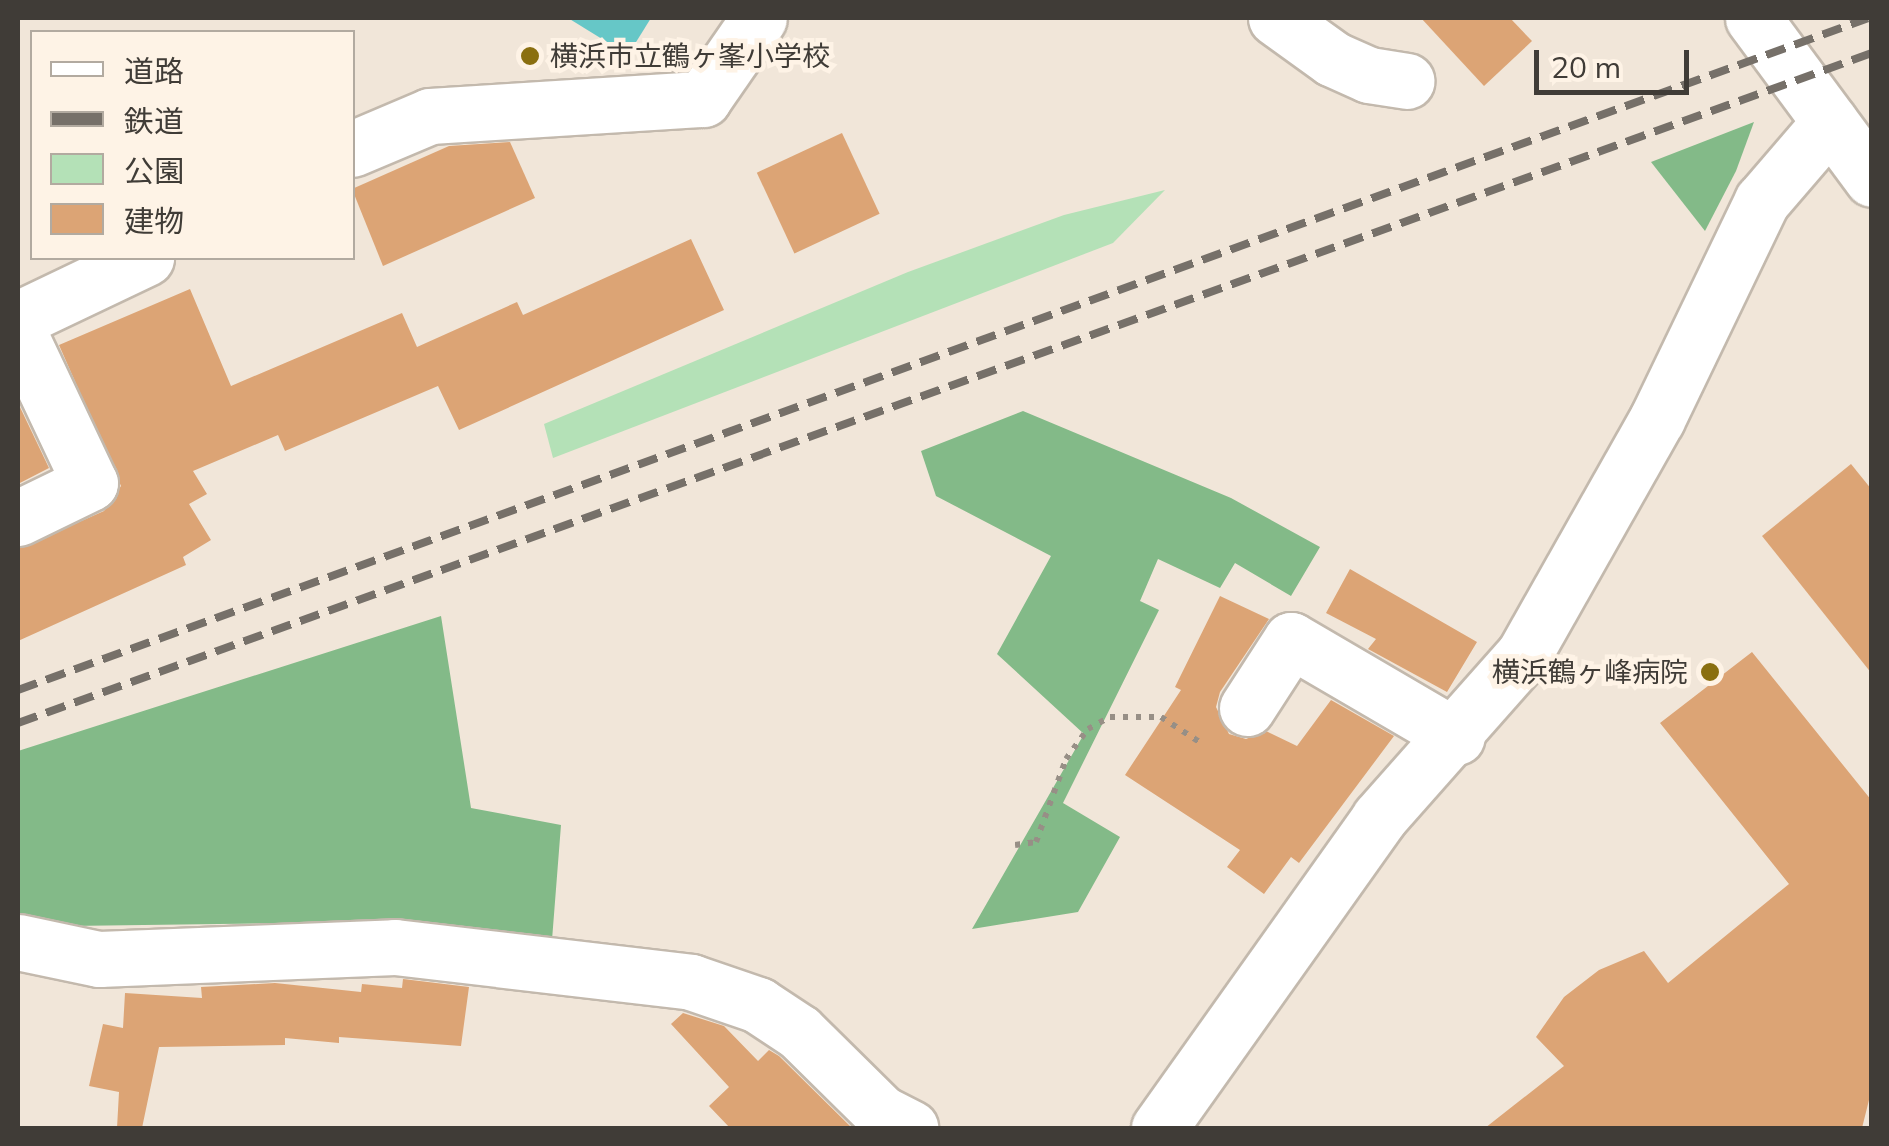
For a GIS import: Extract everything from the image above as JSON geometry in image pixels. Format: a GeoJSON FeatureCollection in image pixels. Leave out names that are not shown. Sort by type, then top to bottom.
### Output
{"type":"FeatureCollection","features":[{"type":"Feature","properties":{"kind":"street"},"geometry":{"type":"LineString","coordinates":[[355,148],[430,116],[704,98],[759,18]]}},
{"type":"Feature","properties":{"kind":"street"},"geometry":{"type":"LineString","coordinates":[[1276,18],[1333,60],[1407,81]]}},
{"type":"Feature","properties":{"kind":"street"},"geometry":{"type":"LineString","coordinates":[[1752,18],[1872,179]]}},
{"type":"Feature","properties":{"kind":"street"},"geometry":{"type":"LineString","coordinates":[[1159,1128],[1379,818],[1457,737],[1524,654],[1657,419],[1762,201],[1830,122]]}},
{"type":"Feature","properties":{"kind":"street"},"geometry":{"type":"LineString","coordinates":[[18,319],[142,260]]}},
{"type":"Feature","properties":{"kind":"street"},"geometry":{"type":"LineString","coordinates":[[18,331],[90,483],[18,518]]}},
{"type":"Feature","properties":{"kind":"street"},"geometry":{"type":"LineString","coordinates":[[1248,708],[1290,640],[1457,737]]}},
{"type":"Feature","properties":{"kind":"street"},"geometry":{"type":"LineString","coordinates":[[18,942],[98,959],[396,948],[692,982],[758,1005],[799,1032],[881,1113],[910,1128]]}},
{"type":"Feature","properties":{"kind":"path"},"geometry":{"type":"LineString","coordinates":[[1015,846],[1036,842],[1066,758],[1088,729],[1110,716],[1161,717],[1205,746]]}},
{"type":"Feature","properties":{"kind":"green space"},"geometry":{"type":"Polygon","coordinates":[[[1754,122],[1736,171],[1705,231],[1651,162],[1754,122]]]}},
{"type":"Feature","properties":{"kind":"green space"},"geometry":{"type":"Polygon","coordinates":[[[1165,190],[1113,243],[553,458],[544,424],[908,272],[1064,215],[1165,190]]]}},
{"type":"Feature","properties":{"kind":"green space"},"geometry":{"type":"Polygon","coordinates":[[[1023,411],[1231,498],[1320,547],[1291,596],[1235,563],[1220,588],[1158,559],[1140,601],[1159,610],[1063,803],[1120,837],[1078,912],[972,929],[1084,734],[997,654],[1051,556],[936,496],[921,451],[1023,411]]]}},
{"type":"Feature","properties":{"kind":"green space"},"geometry":{"type":"Polygon","coordinates":[[[441,616],[471,808],[561,825],[552,940],[362,922],[69,926],[18,916],[18,751],[441,616]]]}},
{"type":"Feature","properties":{"kind":"water"},"geometry":{"type":"Polygon","coordinates":[[[568,18],[651,18],[628,55],[568,18]]]}},
{"type":"Feature","properties":{"kind":"building"},"geometry":{"type":"Polygon","coordinates":[[[1421,18],[1510,18],[1532,41],[1484,86],[1421,18]]]}},
{"type":"Feature","properties":{"kind":"building"},"geometry":{"type":"Polygon","coordinates":[[[842,133],[880,214],[794,253],[757,173],[842,133]]]}},
{"type":"Feature","properties":{"kind":"building"},"geometry":{"type":"Polygon","coordinates":[[[510,142],[535,198],[383,266],[355,188],[449,146],[510,142]]]}},
{"type":"Feature","properties":{"kind":"building"},"geometry":{"type":"Polygon","coordinates":[[[691,239],[724,310],[459,430],[438,386],[285,451],[278,435],[193,471],[207,494],[189,504],[211,540],[183,557],[186,565],[18,641],[18,549],[104,511],[121,486],[59,345],[190,289],[231,386],[402,313],[417,347],[517,302],[523,315],[691,239]]]}},
{"type":"Feature","properties":{"kind":"building"},"geometry":{"type":"Polygon","coordinates":[[[18,403],[49,468],[18,484],[18,403]]]}},
{"type":"Feature","properties":{"kind":"building"},"geometry":{"type":"Polygon","coordinates":[[[1851,464],[1872,490],[1872,674],[1762,536],[1851,464]]]}},
{"type":"Feature","properties":{"kind":"building"},"geometry":{"type":"Polygon","coordinates":[[[1350,569],[1477,642],[1447,692],[1368,649],[1376,639],[1326,613],[1350,569]]]}},
{"type":"Feature","properties":{"kind":"building"},"geometry":{"type":"Polygon","coordinates":[[[1220,596],[1269,619],[1220,692],[1216,707],[1229,734],[1246,739],[1266,731],[1297,746],[1331,700],[1394,736],[1299,863],[1291,857],[1264,894],[1227,867],[1240,850],[1125,775],[1181,690],[1175,687],[1220,596]]]}},
{"type":"Feature","properties":{"kind":"building"},"geometry":{"type":"Polygon","coordinates":[[[1752,652],[1872,801],[1872,1088],[1862,1128],[1485,1128],[1564,1066],[1536,1037],[1564,997],[1599,970],[1644,951],[1668,983],[1789,884],[1660,723],[1752,652]]]}},
{"type":"Feature","properties":{"kind":"building"},"geometry":{"type":"Polygon","coordinates":[[[403,979],[469,987],[461,1046],[339,1037],[339,1043],[285,1038],[285,1045],[159,1047],[142,1128],[117,1128],[119,1092],[89,1086],[103,1024],[123,1028],[125,993],[202,998],[201,987],[275,983],[361,992],[362,984],[402,988],[403,979]]]}},
{"type":"Feature","properties":{"kind":"building"},"geometry":{"type":"Polygon","coordinates":[[[683,1013],[724,1026],[758,1061],[769,1050],[779,1056],[852,1128],[730,1128],[709,1106],[729,1087],[671,1024],[683,1013]]]}},
{"type":"Feature","properties":{"kind":"railway"},"geometry":{"type":"LineString","coordinates":[[18,690],[1868,18]]}},
{"type":"Feature","properties":{"kind":"railway"},"geometry":{"type":"LineString","coordinates":[[18,723],[1872,53]]}},
{"type":"Feature","properties":{"kind":"place","name":"横浜市立鶴ヶ峯小学校"},"geometry":{"type":"Point","coordinates":[530,56]}},
{"type":"Feature","properties":{"kind":"place","name":"横浜鶴ヶ峰病院"},"geometry":{"type":"Point","coordinates":[1710,672]}}]}
